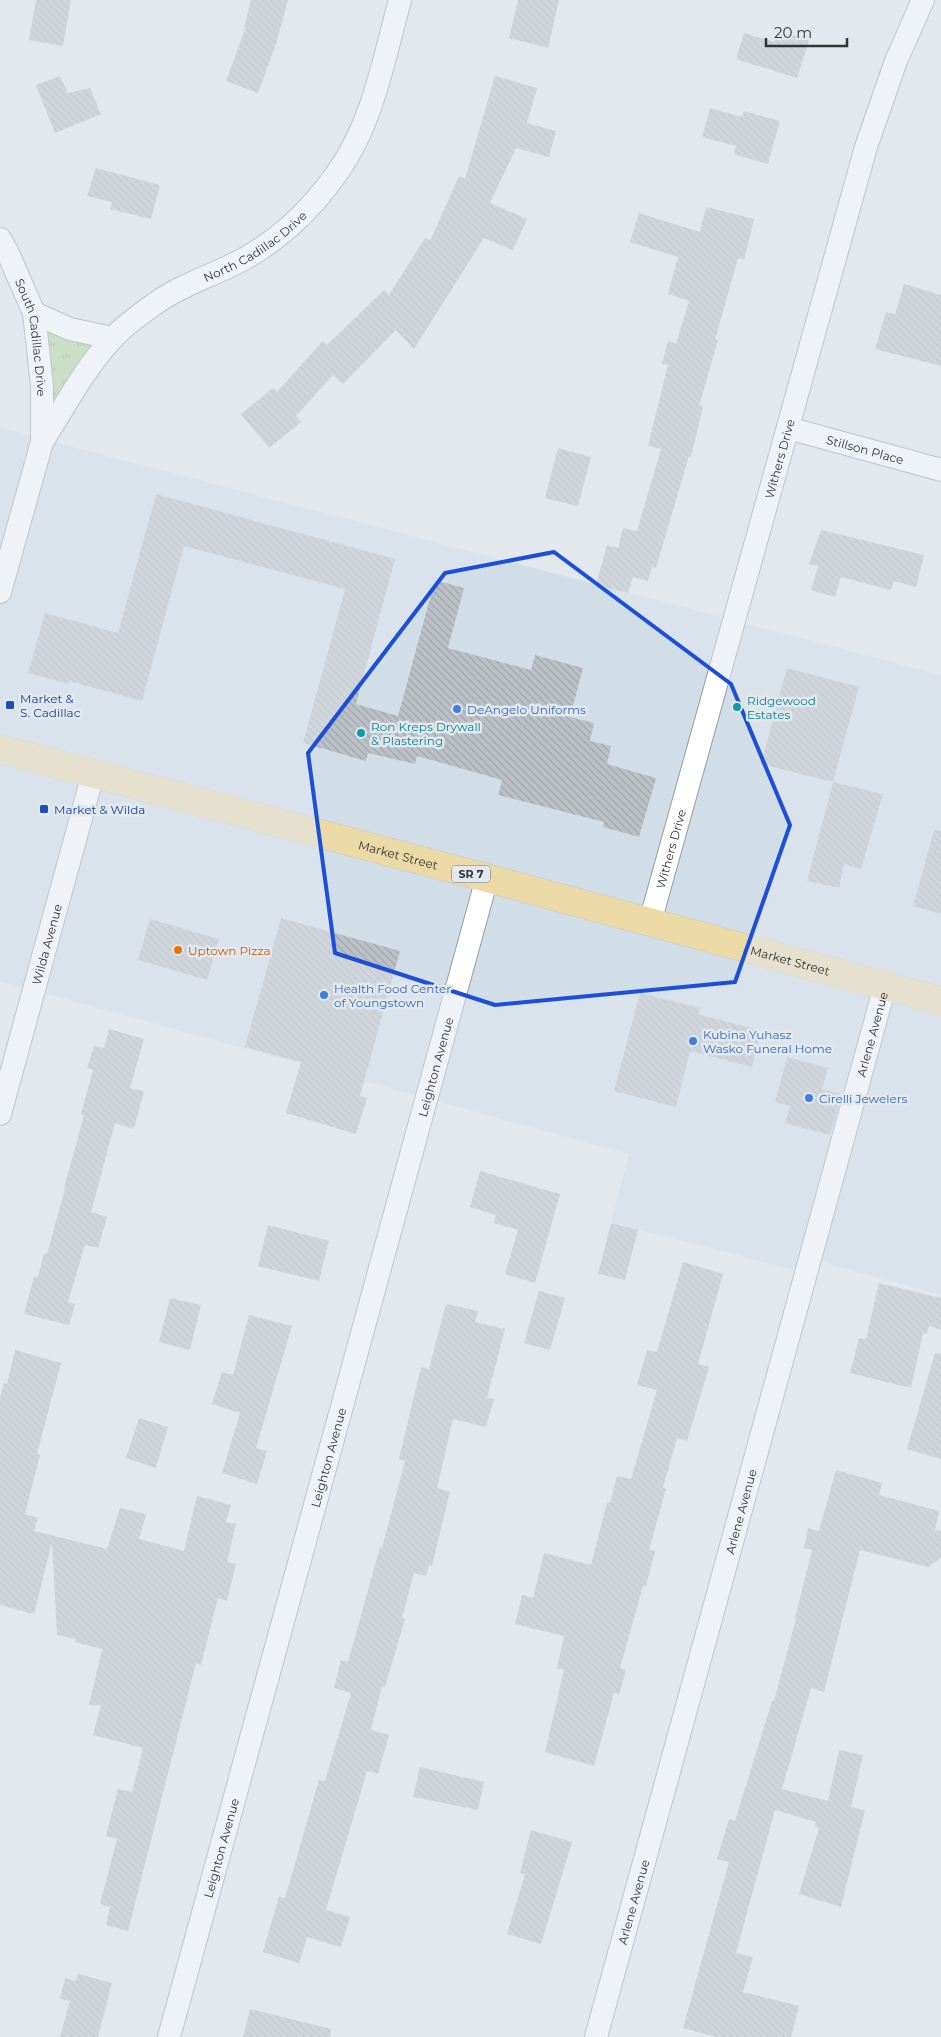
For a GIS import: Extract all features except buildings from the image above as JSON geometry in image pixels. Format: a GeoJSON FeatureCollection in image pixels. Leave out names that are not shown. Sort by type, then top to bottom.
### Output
{"type":"FeatureCollection","features":[{"type":"Feature","properties":{"kind":"main road","name":"Market Street"},"geometry":{"type":"LineString","coordinates":[[0,749],[941,1001]]}},
{"type":"Feature","properties":{"kind":"street","name":"North Cadillac Drive"},"geometry":{"type":"LineString","coordinates":[[42,442],[88,370],[112,338],[156,303],[177,290],[232,265],[262,248],[276,238],[311,205],[347,158],[369,110],[400,0]]}},
{"type":"Feature","properties":{"kind":"street","name":"Withers Drive"},"geometry":{"type":"LineString","coordinates":[[650,922],[866,147],[896,61],[923,0]]}},
{"type":"Feature","properties":{"kind":"street","name":"South Cadillac Drive"},"geometry":{"type":"LineString","coordinates":[[0,239],[34,313],[42,386],[42,442]]}},
{"type":"Feature","properties":{"kind":"street"},"geometry":{"type":"LineString","coordinates":[[34,313],[70,330],[112,338]]}},
{"type":"Feature","properties":{"kind":"street","name":"Stillson Place"},"geometry":{"type":"LineString","coordinates":[[788,428],[941,470]]}},
{"type":"Feature","properties":{"kind":"street"},"geometry":{"type":"LineString","coordinates":[[0,592],[42,442]]}},
{"type":"Feature","properties":{"kind":"street","name":"Wilda Avenue"},"geometry":{"type":"LineString","coordinates":[[0,1114],[93,774]]}},
{"type":"Feature","properties":{"kind":"street","name":"Leighton Avenue"},"geometry":{"type":"LineString","coordinates":[[169,2037],[487,878]]}},
{"type":"Feature","properties":{"kind":"street","name":"Arlene Avenue"},"geometry":{"type":"LineString","coordinates":[[596,2037],[885,986]]}},
{"type":"Feature","properties":{"kind":"highlighted area"},"geometry":{"type":"Polygon","coordinates":[[[554,552],[731,684],[790,825],[735,982],[495,1005],[335,953],[308,753],[445,573],[554,552]]]}},
{"type":"Feature","properties":{"kind":"shaded area"},"geometry":{"type":"Polygon","coordinates":[[[0,428],[941,675],[941,1295],[811,1259],[806,1273],[611,1222],[629,1154],[0,981],[0,428]]]}},
{"type":"Feature","properties":{"kind":"green space"},"geometry":{"type":"Polygon","coordinates":[[[34,313],[112,338],[42,442],[34,313]]]}},
{"type":"Feature","properties":{"kind":"place","name":"Market & S. Cadillac"},"geometry":{"type":"Point","coordinates":[10,705]}},
{"type":"Feature","properties":{"kind":"place","name":"Ridgewood Estates"},"geometry":{"type":"Point","coordinates":[737,707]}},
{"type":"Feature","properties":{"kind":"place","name":"DeAngelo Uniforms"},"geometry":{"type":"Point","coordinates":[457,709]}},
{"type":"Feature","properties":{"kind":"place","name":"Ron Kreps Drywall & Plastering"},"geometry":{"type":"Point","coordinates":[361,733]}},
{"type":"Feature","properties":{"kind":"place","name":"Market & Wilda"},"geometry":{"type":"Point","coordinates":[44,809]}},
{"type":"Feature","properties":{"kind":"place","name":"Uptown Pizza"},"geometry":{"type":"Point","coordinates":[178,950]}},
{"type":"Feature","properties":{"kind":"place","name":"Health Food Center of Youngstown"},"geometry":{"type":"Point","coordinates":[324,995]}},
{"type":"Feature","properties":{"kind":"place","name":"Kubina Yuhasz Wasko Funeral Home"},"geometry":{"type":"Point","coordinates":[693,1041]}},
{"type":"Feature","properties":{"kind":"place","name":"Cirelli Jewelers"},"geometry":{"type":"Point","coordinates":[809,1098]}}]}
